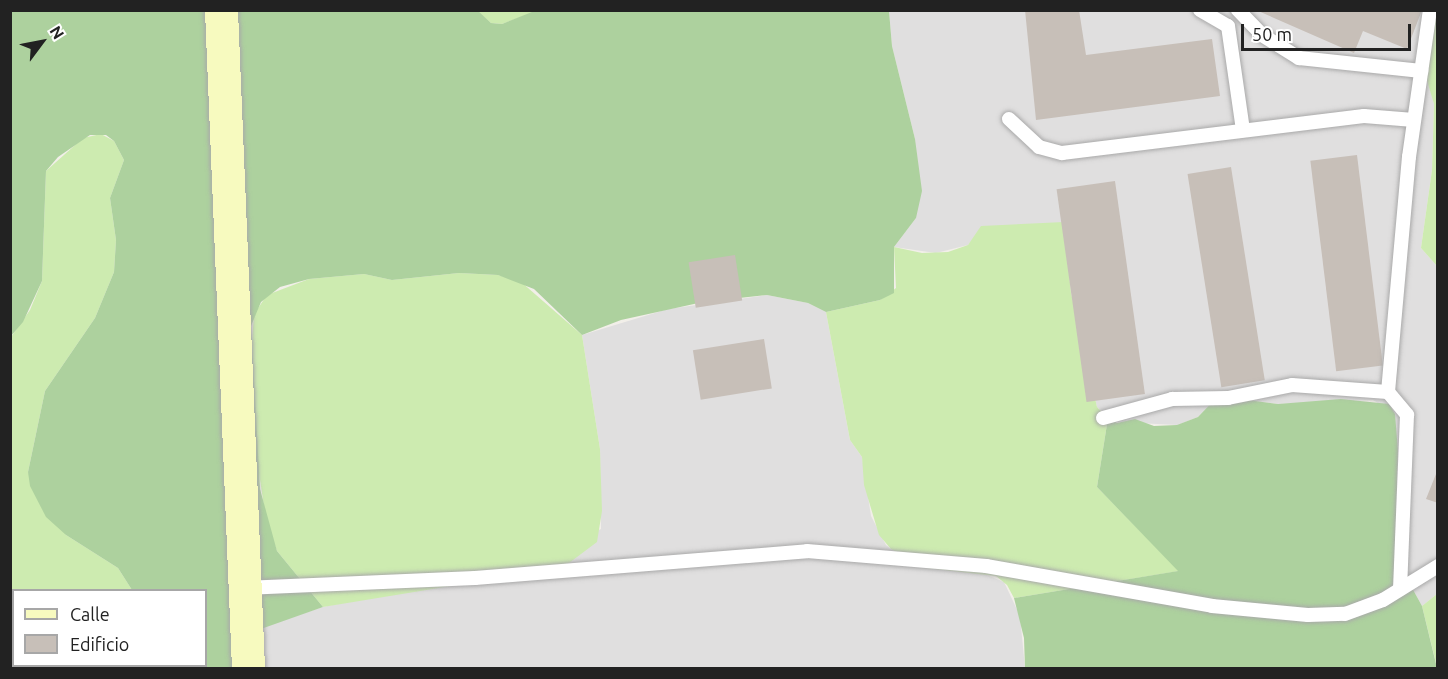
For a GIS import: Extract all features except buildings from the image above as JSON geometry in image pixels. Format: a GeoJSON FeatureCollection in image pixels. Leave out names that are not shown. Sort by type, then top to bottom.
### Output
{"type":"FeatureCollection","features":[{"type":"Feature","properties":{"kind":"street"},"geometry":{"type":"LineString","coordinates":[[221,10],[248,669]]}},
{"type":"Feature","properties":{"kind":"lane"},"geometry":{"type":"LineString","coordinates":[[1200,10],[1228,26],[1243,130]]}},
{"type":"Feature","properties":{"kind":"lane"},"geometry":{"type":"LineString","coordinates":[[1239,10],[1262,35],[1299,58],[1421,71]]}},
{"type":"Feature","properties":{"kind":"lane"},"geometry":{"type":"LineString","coordinates":[[1388,392],[1414,120],[1430,10]]}},
{"type":"Feature","properties":{"kind":"lane"},"geometry":{"type":"LineString","coordinates":[[1010,119],[1040,147],[1062,153],[1364,116],[1414,120]]}},
{"type":"Feature","properties":{"kind":"lane"},"geometry":{"type":"LineString","coordinates":[[1103,418],[1172,399],[1228,398],[1293,385],[1388,392],[1407,414],[1400,589]]}},
{"type":"Feature","properties":{"kind":"lane"},"geometry":{"type":"LineString","coordinates":[[244,588],[475,578],[807,551],[986,566],[1212,606],[1276,614],[1345,614],[1400,589],[1437,566]]}},
{"type":"Feature","properties":{"kind":"shaded area"},"geometry":{"type":"Polygon","coordinates":[[[889,11],[1431,11],[1426,65],[1434,104],[1432,170],[1421,248],[1437,266],[1437,594],[1422,606],[1395,557],[1395,414],[1373,400],[1278,404],[1218,396],[1198,417],[1178,425],[1116,422],[1097,407],[1071,293],[1064,234],[979,232],[968,245],[936,253],[894,247],[916,218],[915,139],[892,46],[889,11]]]}},
{"type":"Feature","properties":{"kind":"shaded area"},"geometry":{"type":"Polygon","coordinates":[[[767,295],[808,303],[826,312],[850,440],[862,457],[871,516],[886,545],[906,560],[926,568],[982,573],[1004,582],[1020,616],[1025,668],[256,668],[258,630],[265,626],[323,607],[380,595],[481,582],[601,529],[600,449],[582,335],[668,309],[767,295]]]}},
{"type":"Feature","properties":{"kind":"green space"},"geometry":{"type":"Polygon","coordinates":[[[477,10],[491,23],[502,24],[537,10],[889,11],[892,46],[915,139],[922,191],[916,218],[894,247],[894,293],[880,300],[826,312],[808,303],[767,295],[703,302],[621,320],[582,335],[534,289],[498,275],[459,273],[392,280],[364,274],[309,279],[280,287],[261,302],[251,326],[260,489],[277,551],[323,607],[258,630],[256,668],[112,668],[207,667],[207,589],[131,589],[118,568],[66,535],[46,517],[30,486],[28,472],[45,391],[95,318],[114,272],[116,240],[110,198],[124,160],[114,141],[106,135],[90,135],[58,157],[46,171],[42,281],[23,322],[11,336],[11,11],[477,10]]]}},
{"type":"Feature","properties":{"kind":"green space"},"geometry":{"type":"Polygon","coordinates":[[[477,11],[537,11],[502,24],[491,23],[477,11]]]}},
{"type":"Feature","properties":{"kind":"green space"},"geometry":{"type":"Polygon","coordinates":[[[1431,11],[1437,11],[1437,266],[1421,248],[1432,170],[1434,104],[1419,54],[1431,11]]]}},
{"type":"Feature","properties":{"kind":"green space"},"geometry":{"type":"Polygon","coordinates":[[[101,134],[114,141],[124,160],[110,198],[116,240],[114,272],[95,318],[45,391],[28,472],[66,535],[118,568],[131,589],[12,589],[12,667],[62,667],[11,668],[11,337],[30,310],[42,281],[46,171],[83,138],[101,134]]]}},
{"type":"Feature","properties":{"kind":"green space"},"geometry":{"type":"Polygon","coordinates":[[[1064,222],[1071,293],[1097,407],[1108,418],[1097,487],[1179,571],[1014,598],[1007,585],[996,576],[926,568],[891,549],[879,535],[864,485],[862,457],[850,440],[826,312],[880,300],[896,288],[894,247],[922,253],[948,252],[968,245],[981,226],[1064,222]]]}},
{"type":"Feature","properties":{"kind":"green space"},"geometry":{"type":"Polygon","coordinates":[[[459,273],[498,275],[520,281],[582,335],[600,449],[602,511],[597,542],[569,563],[536,572],[323,607],[277,551],[266,520],[256,453],[251,357],[254,314],[267,295],[309,279],[364,274],[392,280],[459,273]]]}},
{"type":"Feature","properties":{"kind":"green space"},"geometry":{"type":"Polygon","coordinates":[[[1218,396],[1278,404],[1341,399],[1389,404],[1395,414],[1398,451],[1395,557],[1422,606],[1437,668],[1025,668],[1024,638],[1014,598],[1178,571],[1097,487],[1108,418],[1117,423],[1135,419],[1154,426],[1177,425],[1198,417],[1218,396]]]}},
{"type":"Feature","properties":{"kind":"green space"},"geometry":{"type":"Polygon","coordinates":[[[1437,594],[1437,667],[1422,606],[1437,594]]]}}]}
